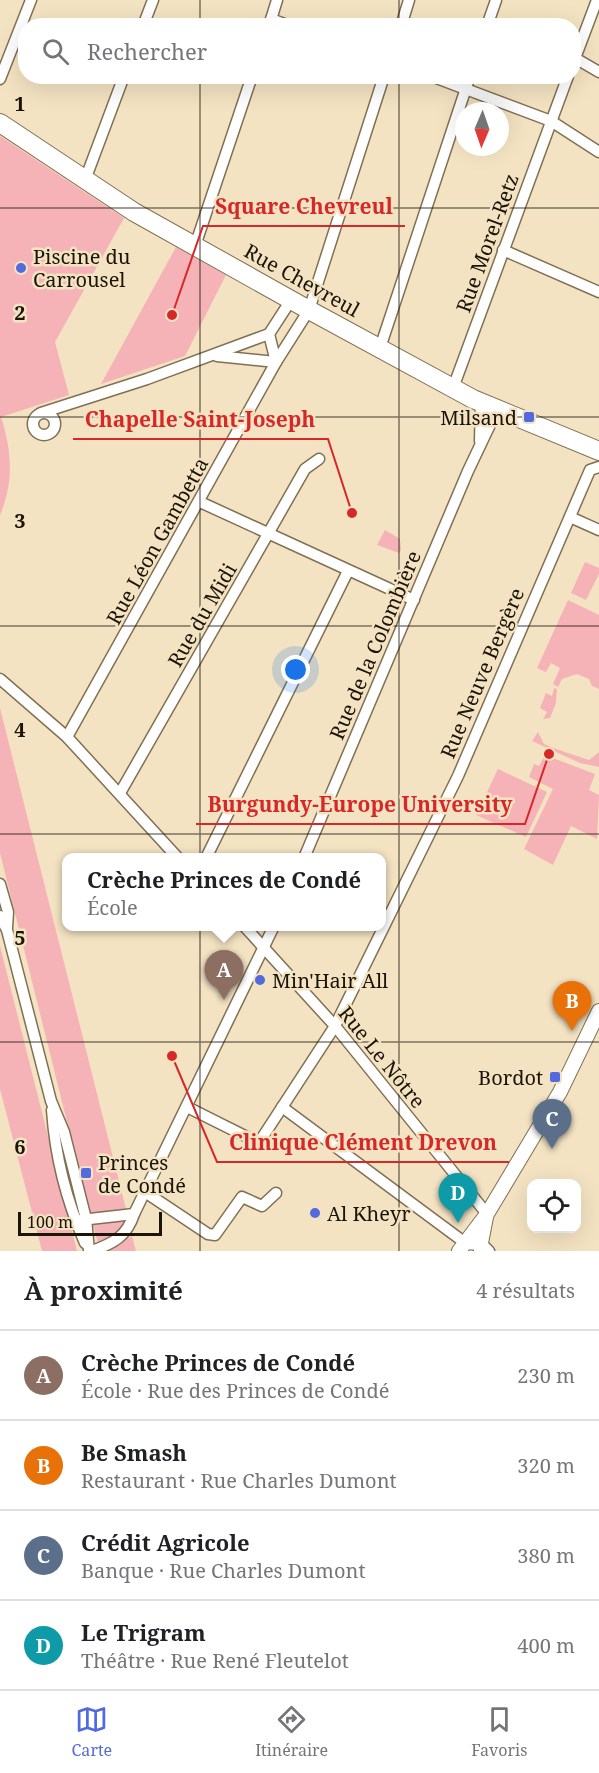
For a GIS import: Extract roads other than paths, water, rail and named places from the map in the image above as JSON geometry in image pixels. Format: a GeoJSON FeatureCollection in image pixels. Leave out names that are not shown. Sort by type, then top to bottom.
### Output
{"type":"FeatureCollection","features":[{"type":"Feature","properties":{"kind":"main road","name":"Rue Chevreul"},"geometry":{"type":"LineString","coordinates":[[0,123],[84,180],[291,300],[508,417],[599,457]]}},
{"type":"Feature","properties":{"kind":"main road","name":"Rue Chevreul"},"geometry":{"type":"LineString","coordinates":[[489,406],[599,451]]}},
{"type":"Feature","properties":{"kind":"street"},"geometry":{"type":"LineString","coordinates":[[24,18],[31,0]]}},
{"type":"Feature","properties":{"kind":"street"},"geometry":{"type":"LineString","coordinates":[[146,18],[153,0]]}},
{"type":"Feature","properties":{"kind":"street"},"geometry":{"type":"LineString","coordinates":[[271,18],[277,0]]}},
{"type":"Feature","properties":{"kind":"street"},"geometry":{"type":"LineString","coordinates":[[403,18],[409,0]]}},
{"type":"Feature","properties":{"kind":"street"},"geometry":{"type":"LineString","coordinates":[[490,18],[496,0]]}},
{"type":"Feature","properties":{"kind":"street"},"geometry":{"type":"LineString","coordinates":[[581,42],[597,0]]}},
{"type":"Feature","properties":{"kind":"street"},"geometry":{"type":"LineString","coordinates":[[0,79],[18,33]]}},
{"type":"Feature","properties":{"kind":"street"},"geometry":{"type":"LineString","coordinates":[[581,63],[599,72]]}},
{"type":"Feature","properties":{"kind":"street"},"geometry":{"type":"LineString","coordinates":[[84,180],[121,84]]}},
{"type":"Feature","properties":{"kind":"street"},"geometry":{"type":"LineString","coordinates":[[195,246],[249,84]]}},
{"type":"Feature","properties":{"kind":"street","name":"Rue Léon Gambetta"},"geometry":{"type":"LineString","coordinates":[[68,737],[276,362],[309,310],[381,84]]}},
{"type":"Feature","properties":{"kind":"street"},"geometry":{"type":"LineString","coordinates":[[453,84],[551,121],[599,152]]}},
{"type":"Feature","properties":{"kind":"street"},"geometry":{"type":"LineString","coordinates":[[380,348],[468,84]]}},
{"type":"Feature","properties":{"kind":"street","name":"Rue Morel-Retz"},"geometry":{"type":"LineString","coordinates":[[453,388],[565,84]]}},
{"type":"Feature","properties":{"kind":"street"},"geometry":{"type":"LineString","coordinates":[[503,250],[599,291]]}},
{"type":"Feature","properties":{"kind":"street"},"geometry":{"type":"LineString","coordinates":[[41,413],[80,402],[269,334],[291,300]]}},
{"type":"Feature","properties":{"kind":"street"},"geometry":{"type":"LineString","coordinates":[[211,355],[276,362],[269,334]]}},
{"type":"Feature","properties":{"kind":"street","name":"Rue de la Colombière"},"geometry":{"type":"LineString","coordinates":[[479,447],[489,406]]}},
{"type":"Feature","properties":{"kind":"street","name":"Rue de la Colombière"},"geometry":{"type":"LineString","coordinates":[[306,853],[479,447],[489,406]]}},
{"type":"Feature","properties":{"kind":"street","name":"Rue du Midi"},"geometry":{"type":"LineString","coordinates":[[120,793],[305,469],[319,459]]}},
{"type":"Feature","properties":{"kind":"street","name":"Rue Neuve Bergère"},"geometry":{"type":"LineString","coordinates":[[386,922],[458,776],[590,471],[599,466]]}},
{"type":"Feature","properties":{"kind":"street"},"geometry":{"type":"LineString","coordinates":[[200,502],[414,600]]}},
{"type":"Feature","properties":{"kind":"street"},"geometry":{"type":"LineString","coordinates":[[570,517],[599,530]]}},
{"type":"Feature","properties":{"kind":"street"},"geometry":{"type":"LineString","coordinates":[[208,853],[348,571]]}},
{"type":"Feature","properties":{"kind":"street"},"geometry":{"type":"LineString","coordinates":[[0,679],[68,737],[174,853]]}},
{"type":"Feature","properties":{"kind":"street"},"geometry":{"type":"LineString","coordinates":[[0,884],[8,912],[7,930]]}},
{"type":"Feature","properties":{"kind":"street"},"geometry":{"type":"LineString","coordinates":[[0,916],[7,930],[51,1101],[64,1132],[80,1220],[90,1251],[118,1240],[130,1228],[134,1214],[272,931]]}},
{"type":"Feature","properties":{"kind":"street","name":"Rue Le Nôtre"},"geometry":{"type":"LineString","coordinates":[[248,931],[335,1026],[487,1214]]}},
{"type":"Feature","properties":{"kind":"street","name":"Rue Neuve Bergère"},"geometry":{"type":"LineString","coordinates":[[187,1107],[257,1143],[335,1026],[382,931]]}},
{"type":"Feature","properties":{"kind":"street"},"geometry":{"type":"LineString","coordinates":[[461,1246],[487,1214],[560,1092],[595,1031],[599,1011]]}},
{"type":"Feature","properties":{"kind":"street"},"geometry":{"type":"LineString","coordinates":[[282,1107],[461,1246],[483,1248],[487,1214]]}},
{"type":"Feature","properties":{"kind":"street"},"geometry":{"type":"LineString","coordinates":[[146,1192],[208,1234],[215,1235],[242,1197],[262,1206],[276,1193]]}},
{"type":"Feature","properties":{"kind":"street"},"geometry":{"type":"LineString","coordinates":[[80,1220],[134,1214]]}},
{"type":"Feature","properties":{"kind":"place","name":"Piscine du Carrousel"},"geometry":{"type":"Point","coordinates":[21,268]}},
{"type":"Feature","properties":{"kind":"place","name":"Square Chevreul"},"geometry":{"type":"Point","coordinates":[172,315]}},
{"type":"Feature","properties":{"kind":"place","name":"Milsand"},"geometry":{"type":"Point","coordinates":[529,417]}},
{"type":"Feature","properties":{"kind":"place","name":"Chapelle Saint-Joseph"},"geometry":{"type":"Point","coordinates":[352,513]}},
{"type":"Feature","properties":{"kind":"place","name":"Burgundy-Europe University"},"geometry":{"type":"Point","coordinates":[549,754]}},
{"type":"Feature","properties":{"kind":"place","name":"Min'Hair All"},"geometry":{"type":"Point","coordinates":[260,980]}},
{"type":"Feature","properties":{"kind":"place","name":"Crèche Princes de Condé"},"geometry":{"type":"Point","coordinates":[224,1000]}},
{"type":"Feature","properties":{"kind":"place","name":"Be Smash"},"geometry":{"type":"Point","coordinates":[572,1031]}},
{"type":"Feature","properties":{"kind":"place","name":"Clinique Clément Drevon"},"geometry":{"type":"Point","coordinates":[172,1056]}},
{"type":"Feature","properties":{"kind":"place","name":"Bordot"},"geometry":{"type":"Point","coordinates":[555,1077]}},
{"type":"Feature","properties":{"kind":"place","name":"Crédit Agricole"},"geometry":{"type":"Point","coordinates":[552,1149]}},
{"type":"Feature","properties":{"kind":"place","name":"Princes de Condé"},"geometry":{"type":"Point","coordinates":[86,1173]}},
{"type":"Feature","properties":{"kind":"place","name":"Al Kheyr"},"geometry":{"type":"Point","coordinates":[315,1213]}},
{"type":"Feature","properties":{"kind":"place","name":"Le Trigram"},"geometry":{"type":"Point","coordinates":[458,1223]}}]}
